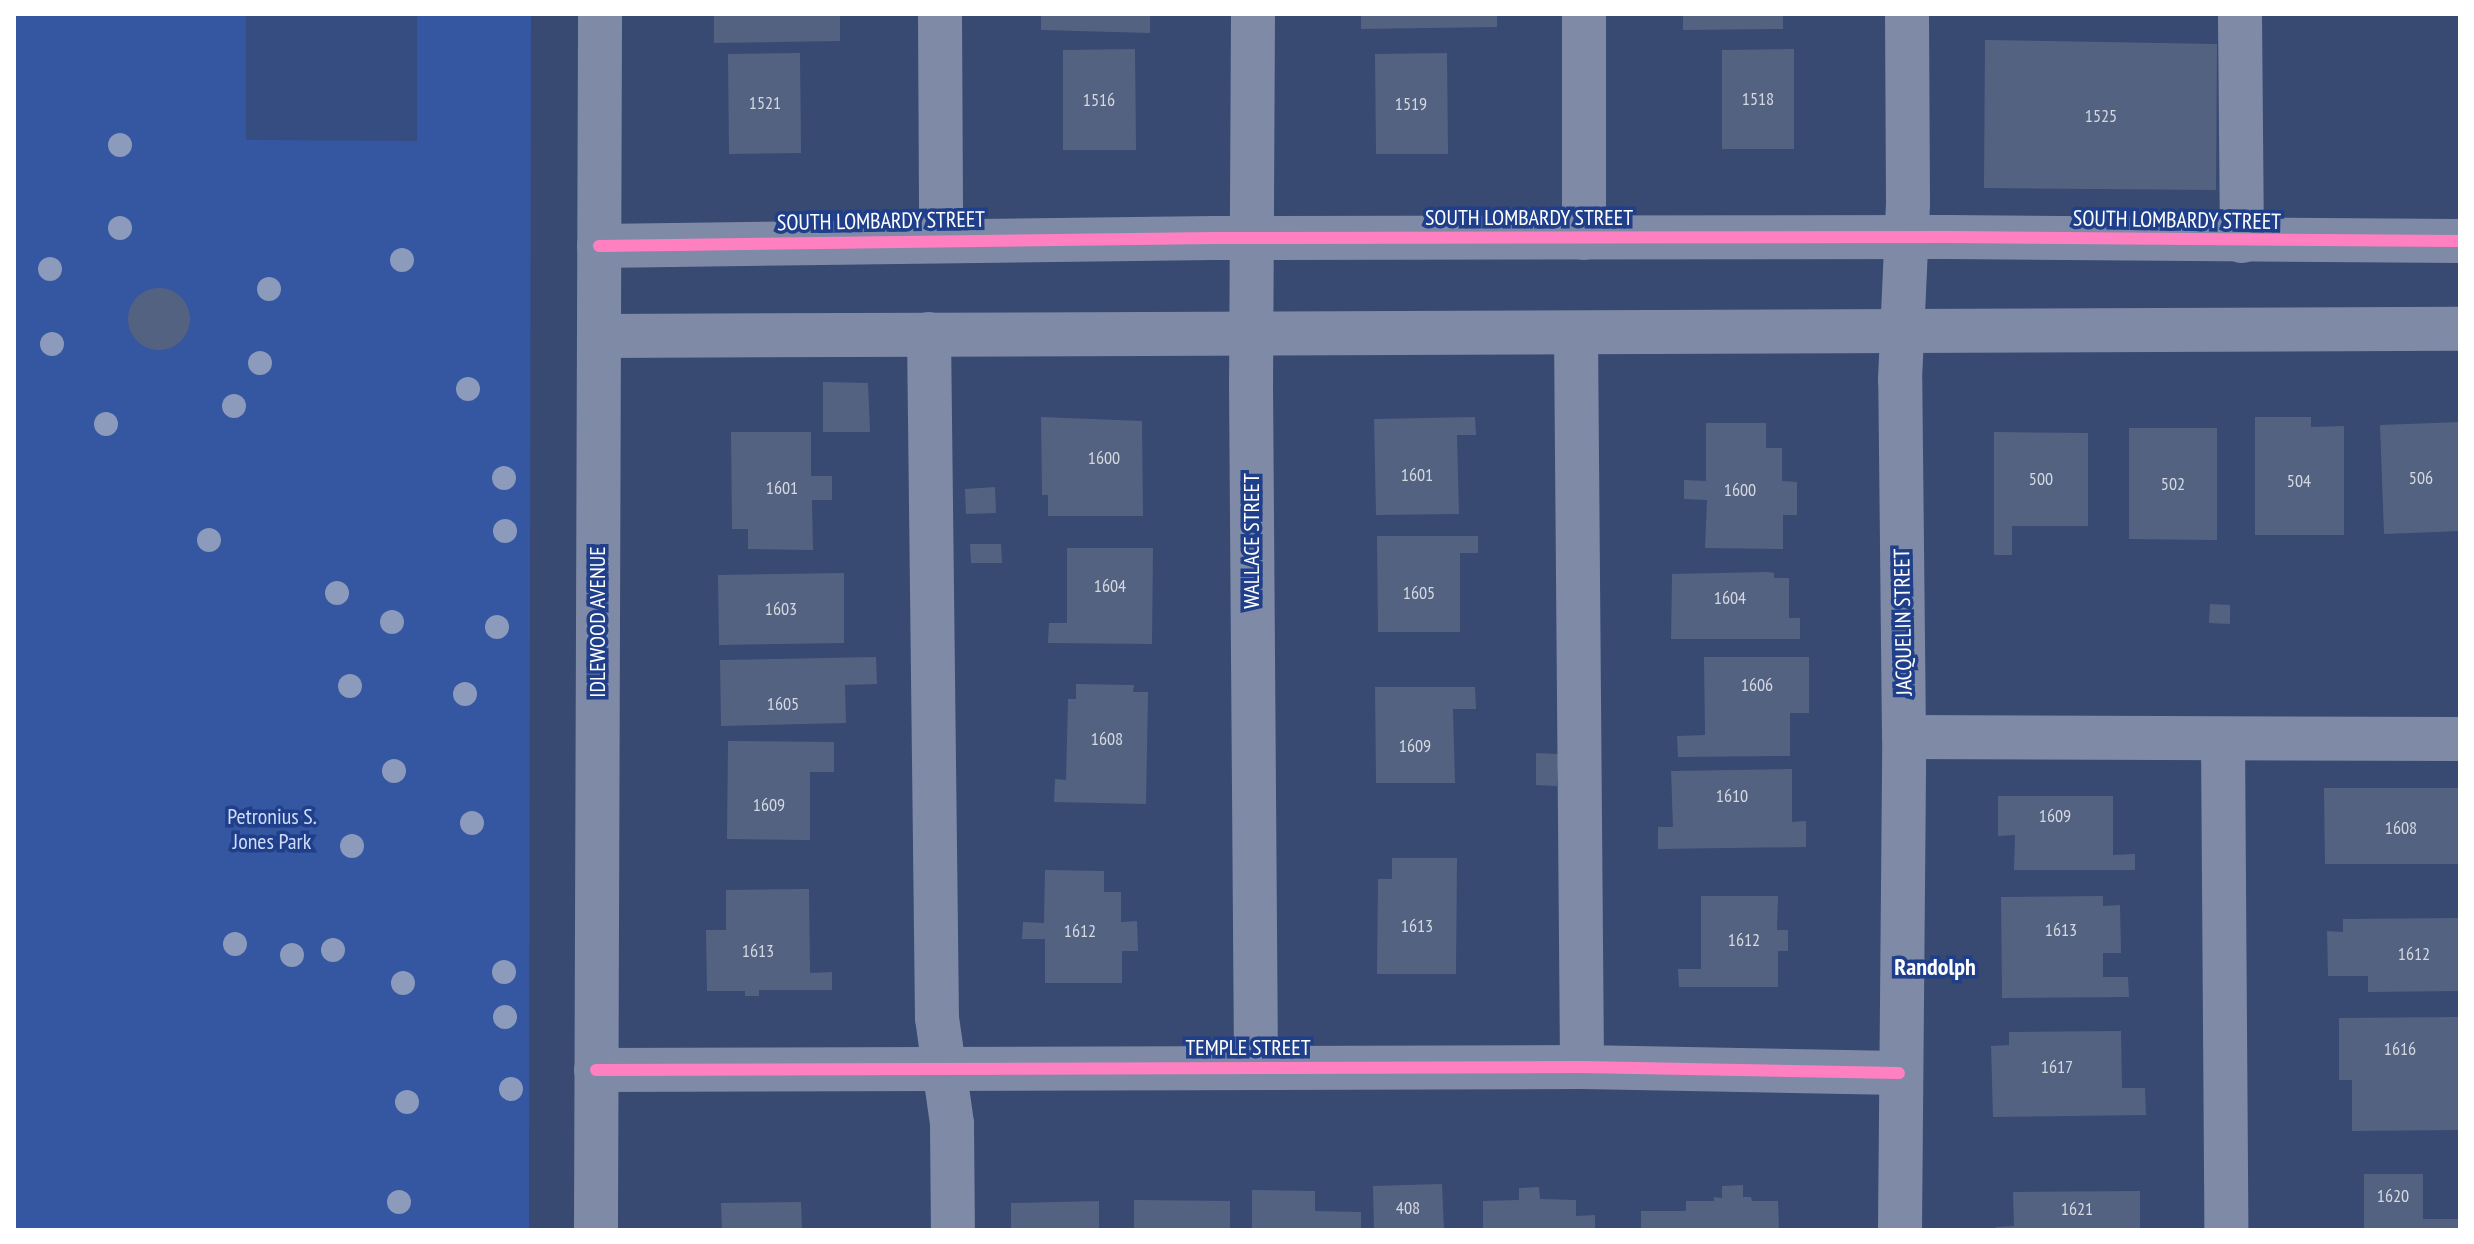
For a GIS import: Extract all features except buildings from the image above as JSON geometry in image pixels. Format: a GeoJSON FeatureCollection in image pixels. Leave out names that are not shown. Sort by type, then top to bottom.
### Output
{"type":"FeatureCollection","features":[{"type":"Feature","properties":{"kind":"street","name":"IDLEWOOD AVENUE"},"geometry":{"type":"LineString","coordinates":[[596,1230],[600,14]]}},
{"type":"Feature","properties":{"kind":"street"},"geometry":{"type":"LineString","coordinates":[[940,14],[941,239]]}},
{"type":"Feature","properties":{"kind":"street","name":"WALLACE STREET"},"geometry":{"type":"LineString","coordinates":[[1253,14],[1251,334],[1256,1067]]}},
{"type":"Feature","properties":{"kind":"street"},"geometry":{"type":"LineString","coordinates":[[1584,14],[1584,238]]}},
{"type":"Feature","properties":{"kind":"street","name":"JACQUELIN STREET"},"geometry":{"type":"LineString","coordinates":[[1900,1230],[1904,737],[1902,331],[1906,237],[1907,14]]}},
{"type":"Feature","properties":{"kind":"street"},"geometry":{"type":"LineString","coordinates":[[2240,14],[2242,241]]}},
{"type":"Feature","properties":{"kind":"street","name":"SOUTH LOMBARDY STREET"},"geometry":{"type":"LineString","coordinates":[[599,246],[941,239],[1252,238],[1906,237],[2460,241]]}},
{"type":"Feature","properties":{"kind":"street"},"geometry":{"type":"LineString","coordinates":[[599,336],[2460,329]]}},
{"type":"Feature","properties":{"kind":"street"},"geometry":{"type":"LineString","coordinates":[[1576,333],[1582,1067]]}},
{"type":"Feature","properties":{"kind":"street"},"geometry":{"type":"LineString","coordinates":[[929,334],[937,1018],[952,1124],[953,1230]]}},
{"type":"Feature","properties":{"kind":"street"},"geometry":{"type":"LineString","coordinates":[[1904,737],[2460,739]]}},
{"type":"Feature","properties":{"kind":"street"},"geometry":{"type":"LineString","coordinates":[[2223,740],[2226,1230]]}},
{"type":"Feature","properties":{"kind":"street","name":"TEMPLE STREET"},"geometry":{"type":"LineString","coordinates":[[596,1070],[1582,1067],[1899,1073]]}},
{"type":"Feature","properties":{"kind":"green space","name":"Petronius S. Jones Park"},"geometry":{"type":"Polygon","coordinates":[[[14,14],[531,14],[529,1230],[14,1230],[14,14]]]}},
{"type":"Feature","properties":{"kind":"shaded area"},"geometry":{"type":"Polygon","coordinates":[[[246,14],[417,14],[417,141],[246,140],[246,14]]]}},
{"type":"Feature","properties":{"kind":"cycle path"},"geometry":{"type":"LineString","coordinates":[[599,246],[1214,238],[1949,237],[2460,241]]}},
{"type":"Feature","properties":{"kind":"cycle path"},"geometry":{"type":"LineString","coordinates":[[596,1070],[1582,1067],[1899,1073]]}},
{"type":"Feature","properties":{"kind":"district","name":"Randolph"},"geometry":{"type":"Point","coordinates":[1935,967]}}]}
